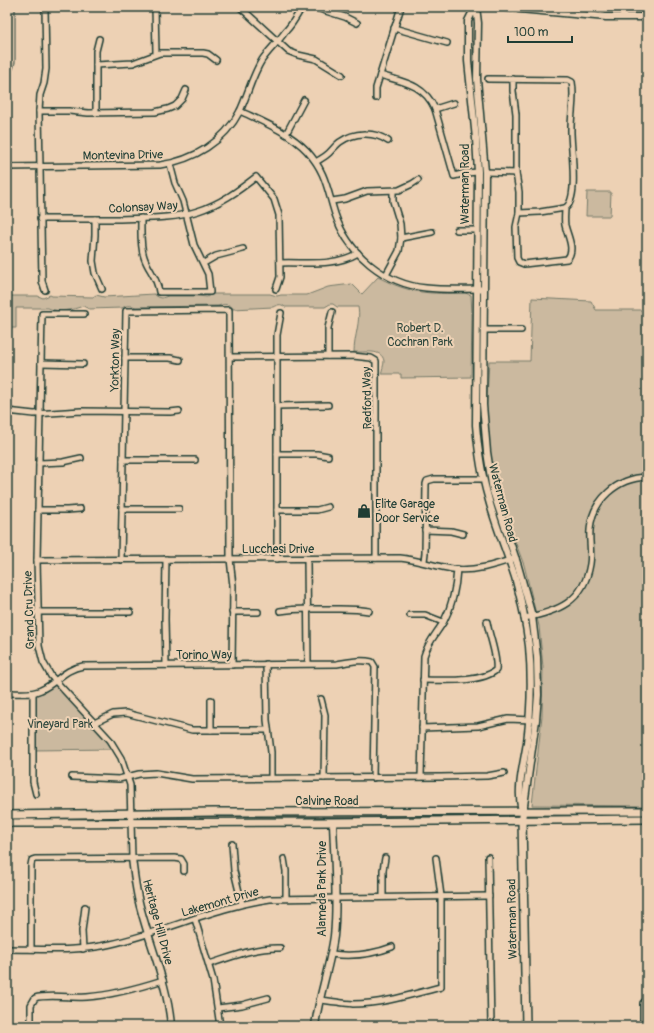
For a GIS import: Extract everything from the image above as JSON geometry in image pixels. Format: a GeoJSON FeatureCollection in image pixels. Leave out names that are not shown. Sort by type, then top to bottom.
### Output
{"type":"FeatureCollection","features":[{"type":"Feature","properties":{"kind":"main road","name":"Calvine Road"},"geometry":{"type":"LineString","coordinates":[[7,815],[186,812],[647,811]]}},
{"type":"Feature","properties":{"kind":"main road"},"geometry":{"type":"LineString","coordinates":[[131,823],[136,818],[177,818],[186,812]]}},
{"type":"Feature","properties":{"kind":"main road"},"geometry":{"type":"LineString","coordinates":[[333,822],[338,817],[379,816],[392,812]]}},
{"type":"Feature","properties":{"kind":"main road"},"geometry":{"type":"LineString","coordinates":[[73,823],[84,819],[126,819],[131,813]]}},
{"type":"Feature","properties":{"kind":"main road","name":"Calvine Road"},"geometry":{"type":"LineString","coordinates":[[7,823],[647,819]]}},
{"type":"Feature","properties":{"kind":"main road","name":"Waterman Road"},"geometry":{"type":"LineString","coordinates":[[522,820],[526,1026]]}},
{"type":"Feature","properties":{"kind":"street"},"geometry":{"type":"LineString","coordinates":[[45,7],[46,69],[40,95],[39,111],[42,281],[45,290]]}},
{"type":"Feature","properties":{"kind":"street"},"geometry":{"type":"LineString","coordinates":[[155,7],[156,53]]}},
{"type":"Feature","properties":{"kind":"street"},"geometry":{"type":"LineString","coordinates":[[240,7],[277,42],[293,53],[322,61],[342,75]]}},
{"type":"Feature","properties":{"kind":"street","name":"Montevina Drive"},"geometry":{"type":"LineString","coordinates":[[7,167],[152,166],[170,164],[197,154],[214,143],[229,128],[240,111],[257,69],[269,51],[293,23],[302,7]]}},
{"type":"Feature","properties":{"kind":"street"},"geometry":{"type":"LineString","coordinates":[[313,7],[345,17],[357,23]]}},
{"type":"Feature","properties":{"kind":"street"},"geometry":{"type":"LineString","coordinates":[[376,98],[376,88],[401,7]]}},
{"type":"Feature","properties":{"kind":"street","name":"Waterman Road"},"geometry":{"type":"LineString","coordinates":[[476,7],[468,21],[468,61],[478,172],[477,230],[484,330],[483,405],[487,452],[494,491],[516,558],[532,616],[537,658],[538,695],[536,720],[522,812]]}},
{"type":"Feature","properties":{"kind":"street","name":"Waterman Road"},"geometry":{"type":"LineString","coordinates":[[476,7],[478,23],[477,79],[485,172],[476,406],[478,445],[483,479],[493,516],[519,592],[529,646],[531,688],[529,720],[520,795],[522,820]]}},
{"type":"Feature","properties":{"kind":"street"},"geometry":{"type":"LineString","coordinates":[[498,7],[606,17],[647,17]]}},
{"type":"Feature","properties":{"kind":"street"},"geometry":{"type":"LineString","coordinates":[[394,28],[447,43]]}},
{"type":"Feature","properties":{"kind":"street"},"geometry":{"type":"LineString","coordinates":[[96,113],[96,51],[99,39]]}},
{"type":"Feature","properties":{"kind":"street"},"geometry":{"type":"LineString","coordinates":[[96,64],[133,63],[156,53],[203,53],[213,56],[216,60]]}},
{"type":"Feature","properties":{"kind":"street"},"geometry":{"type":"LineString","coordinates":[[380,75],[416,86],[426,94],[434,108],[454,176],[478,172]]}},
{"type":"Feature","properties":{"kind":"street"},"geometry":{"type":"LineString","coordinates":[[488,79],[568,80],[572,82],[570,138],[573,157],[573,193],[571,203],[566,208],[540,212],[519,213]]}},
{"type":"Feature","properties":{"kind":"street"},"geometry":{"type":"LineString","coordinates":[[513,79],[516,114],[516,173],[519,192],[519,213],[516,227],[517,258],[520,262],[524,264],[568,258],[571,248],[565,223],[566,208]]}},
{"type":"Feature","properties":{"kind":"street"},"geometry":{"type":"LineString","coordinates":[[39,111],[69,110],[83,113],[162,111],[179,103],[186,90]]}},
{"type":"Feature","properties":{"kind":"street"},"geometry":{"type":"LineString","coordinates":[[286,134],[304,100]]}},
{"type":"Feature","properties":{"kind":"street"},"geometry":{"type":"LineString","coordinates":[[434,108],[454,103]]}},
{"type":"Feature","properties":{"kind":"street"},"geometry":{"type":"LineString","coordinates":[[240,111],[286,134],[301,146],[316,162],[327,182],[340,225],[345,235],[358,253],[375,268],[403,283],[426,288],[481,289]]}},
{"type":"Feature","properties":{"kind":"street","name":"Waterman Road"},"geometry":{"type":"LineString","coordinates":[[474,125],[478,130],[482,167],[485,172]]}},
{"type":"Feature","properties":{"kind":"street"},"geometry":{"type":"LineString","coordinates":[[316,162],[338,143],[355,135],[370,134],[383,137],[388,141]]}},
{"type":"Feature","properties":{"kind":"street"},"geometry":{"type":"LineString","coordinates":[[141,218],[142,248],[144,257],[157,281],[159,292],[210,292],[208,274],[194,245],[182,198],[172,177],[170,164]]}},
{"type":"Feature","properties":{"kind":"street"},"geometry":{"type":"LineString","coordinates":[[485,172],[516,173]]}},
{"type":"Feature","properties":{"kind":"street","name":"Colonsay Way"},"geometry":{"type":"LineString","coordinates":[[40,220],[169,217],[186,214],[223,200],[243,188],[256,177],[271,194],[278,210],[280,262]]}},
{"type":"Feature","properties":{"kind":"street"},"geometry":{"type":"LineString","coordinates":[[332,201],[345,199],[367,191],[393,191],[406,188],[418,180]]}},
{"type":"Feature","properties":{"kind":"street"},"geometry":{"type":"LineString","coordinates":[[386,275],[399,251],[401,238],[400,224],[395,210],[393,191]]}},
{"type":"Feature","properties":{"kind":"street"},"geometry":{"type":"LineString","coordinates":[[95,219],[93,261],[95,273],[102,289]]}},
{"type":"Feature","properties":{"kind":"street"},"geometry":{"type":"LineString","coordinates":[[457,230],[477,230]]}},
{"type":"Feature","properties":{"kind":"street"},"geometry":{"type":"LineString","coordinates":[[401,238],[432,232]]}},
{"type":"Feature","properties":{"kind":"street"},"geometry":{"type":"LineString","coordinates":[[204,263],[216,256],[242,249]]}},
{"type":"Feature","properties":{"kind":"street"},"geometry":{"type":"LineString","coordinates":[[276,288],[280,277],[280,262],[333,262],[346,259],[358,253]]}},
{"type":"Feature","properties":{"kind":"street","name":"Yorkton Way"},"geometry":{"type":"LineString","coordinates":[[121,560],[126,311],[229,310],[230,357]]}},
{"type":"Feature","properties":{"kind":"street"},"geometry":{"type":"LineString","coordinates":[[278,559],[277,331],[281,312]]}},
{"type":"Feature","properties":{"kind":"street"},"geometry":{"type":"LineString","coordinates":[[328,356],[328,328],[332,312]]}},
{"type":"Feature","properties":{"kind":"street","name":"Grand Cru Drive"},"geometry":{"type":"LineString","coordinates":[[84,314],[42,314],[37,560],[38,640],[40,654],[46,669],[116,749],[121,758],[128,777],[131,795],[131,823]]}},
{"type":"Feature","properties":{"kind":"street"},"geometry":{"type":"LineString","coordinates":[[484,330],[521,330]]}},
{"type":"Feature","properties":{"kind":"street","name":"Redford Way"},"geometry":{"type":"LineString","coordinates":[[230,357],[328,356],[371,358],[376,361],[376,558]]}},
{"type":"Feature","properties":{"kind":"street"},"geometry":{"type":"LineString","coordinates":[[230,357],[230,559],[233,586],[232,665]]}},
{"type":"Feature","properties":{"kind":"street"},"geometry":{"type":"LineString","coordinates":[[125,358],[170,358],[180,360]]}},
{"type":"Feature","properties":{"kind":"street"},"geometry":{"type":"LineString","coordinates":[[41,363],[83,364]]}},
{"type":"Feature","properties":{"kind":"street"},"geometry":{"type":"LineString","coordinates":[[277,406],[328,405]]}},
{"type":"Feature","properties":{"kind":"street"},"geometry":{"type":"LineString","coordinates":[[7,411],[39,414],[74,411],[179,411]]}},
{"type":"Feature","properties":{"kind":"street"},"geometry":{"type":"LineString","coordinates":[[277,454],[317,454],[328,456]]}},
{"type":"Feature","properties":{"kind":"street"},"geometry":{"type":"LineString","coordinates":[[39,463],[63,462],[81,458]]}},
{"type":"Feature","properties":{"kind":"street"},"geometry":{"type":"LineString","coordinates":[[123,460],[195,460]]}},
{"type":"Feature","properties":{"kind":"street"},"geometry":{"type":"LineString","coordinates":[[524,618],[545,614],[561,608],[577,594],[586,579],[589,569],[590,524],[596,508],[605,495],[617,486],[630,479],[647,477]]}},
{"type":"Feature","properties":{"kind":"street"},"geometry":{"type":"LineString","coordinates":[[424,561],[425,487],[427,481],[434,479],[483,479]]}},
{"type":"Feature","properties":{"kind":"street"},"geometry":{"type":"LineString","coordinates":[[277,510],[318,510],[328,507]]}},
{"type":"Feature","properties":{"kind":"street"},"geometry":{"type":"LineString","coordinates":[[38,510],[80,509]]}},
{"type":"Feature","properties":{"kind":"street"},"geometry":{"type":"LineString","coordinates":[[122,509],[179,509]]}},
{"type":"Feature","properties":{"kind":"street"},"geometry":{"type":"LineString","coordinates":[[425,530],[451,531],[463,534]]}},
{"type":"Feature","properties":{"kind":"street"},"geometry":{"type":"LineString","coordinates":[[307,558],[308,663]]}},
{"type":"Feature","properties":{"kind":"street","name":"Lucchesi Drive"},"geometry":{"type":"LineString","coordinates":[[37,560],[400,558],[424,561],[457,569],[477,569],[516,558]]}},
{"type":"Feature","properties":{"kind":"street"},"geometry":{"type":"LineString","coordinates":[[166,559],[166,665]]}},
{"type":"Feature","properties":{"kind":"street"},"geometry":{"type":"LineString","coordinates":[[421,777],[424,662],[426,651],[432,638],[444,622],[449,610],[454,594],[457,569]]}},
{"type":"Feature","properties":{"kind":"street"},"geometry":{"type":"LineString","coordinates":[[280,611],[308,609],[360,609],[369,611]]}},
{"type":"Feature","properties":{"kind":"street"},"geometry":{"type":"LineString","coordinates":[[37,612],[130,612]]}},
{"type":"Feature","properties":{"kind":"street"},"geometry":{"type":"LineString","coordinates":[[232,612],[258,612]]}},
{"type":"Feature","properties":{"kind":"street"},"geometry":{"type":"LineString","coordinates":[[410,615],[425,615],[444,622]]}},
{"type":"Feature","properties":{"kind":"street"},"geometry":{"type":"LineString","coordinates":[[423,680],[473,678],[493,673],[496,670],[497,664],[487,622]]}},
{"type":"Feature","properties":{"kind":"street","name":"Torino Way"},"geometry":{"type":"LineString","coordinates":[[10,693],[33,693],[46,688],[66,672],[82,666],[308,663],[337,664],[354,661],[372,662],[375,667],[373,778]]}},
{"type":"Feature","properties":{"kind":"street"},"geometry":{"type":"LineString","coordinates":[[266,664],[268,730],[272,778]]}},
{"type":"Feature","properties":{"kind":"street"},"geometry":{"type":"LineString","coordinates":[[33,693],[33,782],[36,794]]}},
{"type":"Feature","properties":{"kind":"street"},"geometry":{"type":"LineString","coordinates":[[321,699],[325,715],[324,778]]}},
{"type":"Feature","properties":{"kind":"street"},"geometry":{"type":"LineString","coordinates":[[211,700],[211,730]]}},
{"type":"Feature","properties":{"kind":"street"},"geometry":{"type":"LineString","coordinates":[[94,723],[113,714],[126,713],[186,730],[268,730]]}},
{"type":"Feature","properties":{"kind":"street"},"geometry":{"type":"LineString","coordinates":[[422,728],[478,726],[508,719],[536,720]]}},
{"type":"Feature","properties":{"kind":"street"},"geometry":{"type":"LineString","coordinates":[[72,777],[119,779],[139,774],[156,773],[186,779],[373,778],[487,776],[504,773]]}},
{"type":"Feature","properties":{"kind":"street","name":"Alameda Park Drive"},"geometry":{"type":"LineString","coordinates":[[315,1026],[319,1000],[331,954],[334,934],[333,822]]}},
{"type":"Feature","properties":{"kind":"street","name":"Heritage Hill Drive"},"geometry":{"type":"LineString","coordinates":[[131,823],[132,858],[136,890],[163,980],[169,1007],[171,1026]]}},
{"type":"Feature","properties":{"kind":"street"},"geometry":{"type":"LineString","coordinates":[[232,844],[234,871],[242,904]]}},
{"type":"Feature","properties":{"kind":"street"},"geometry":{"type":"LineString","coordinates":[[488,857],[491,1026]]}},
{"type":"Feature","properties":{"kind":"street"},"geometry":{"type":"LineString","coordinates":[[31,949],[32,860],[174,858],[181,859],[184,864],[184,871]]}},
{"type":"Feature","properties":{"kind":"street"},"geometry":{"type":"LineString","coordinates":[[383,897],[383,870],[385,858]]}},
{"type":"Feature","properties":{"kind":"street"},"geometry":{"type":"LineString","coordinates":[[319,1000],[342,1003],[365,1003],[441,987],[441,896],[436,858]]}},
{"type":"Feature","properties":{"kind":"street"},"geometry":{"type":"LineString","coordinates":[[284,859],[286,871],[286,898]]}},
{"type":"Feature","properties":{"kind":"street","name":"Lakemont Drive"},"geometry":{"type":"LineString","coordinates":[[7,949],[83,948],[109,945],[256,901],[286,898],[489,896]]}},
{"type":"Feature","properties":{"kind":"street"},"geometry":{"type":"LineString","coordinates":[[83,948],[83,919],[85,907]]}},
{"type":"Feature","properties":{"kind":"street"},"geometry":{"type":"LineString","coordinates":[[195,919],[209,964],[220,1026]]}},
{"type":"Feature","properties":{"kind":"street"},"geometry":{"type":"LineString","coordinates":[[331,954],[362,955],[392,947]]}},
{"type":"Feature","properties":{"kind":"street"},"geometry":{"type":"LineString","coordinates":[[209,964],[254,950],[264,948],[280,948]]}},
{"type":"Feature","properties":{"kind":"street"},"geometry":{"type":"LineString","coordinates":[[31,1026],[31,1005],[35,998],[104,995],[163,980]]}},
{"type":"Feature","properties":{"kind":"street"},"geometry":{"type":"LineString","coordinates":[[218,1008],[242,1005],[268,998]]}},
{"type":"Feature","properties":{"kind":"street"},"geometry":{"type":"LineString","coordinates":[[643,1026],[643,1003],[647,999]]}},
{"type":"Feature","properties":{"kind":"green space"},"geometry":{"type":"Polygon","coordinates":[[[587,192],[611,192],[610,216],[586,216],[587,192]]]}},
{"type":"Feature","properties":{"kind":"green space","name":"Robert D. Cochran Park"},"geometry":{"type":"Polygon","coordinates":[[[378,277],[400,287],[420,292],[465,293],[471,295],[471,377],[401,378],[401,374],[381,374],[384,361],[380,354],[372,352],[354,352],[359,318],[358,307],[337,307],[333,304],[325,307],[285,307],[278,305],[273,307],[233,309],[232,307],[224,304],[218,306],[125,306],[122,308],[89,309],[83,306],[61,311],[48,308],[16,308],[16,328],[7,328],[7,296],[38,296],[43,298],[50,295],[93,297],[96,295],[104,297],[154,294],[162,298],[168,296],[207,297],[212,294],[270,294],[277,296],[307,295],[328,287],[352,284],[362,294],[378,277]]]}},
{"type":"Feature","properties":{"kind":"green space"},"geometry":{"type":"Polygon","coordinates":[[[532,298],[591,301],[596,310],[647,310],[645,538],[647,551],[647,806],[532,805],[542,716],[543,667],[539,626],[524,565],[495,488],[486,417],[489,361],[530,361],[532,298]]]}},
{"type":"Feature","properties":{"kind":"green space","name":"Vineyard Park"},"geometry":{"type":"Polygon","coordinates":[[[55,681],[116,749],[33,750],[33,693],[55,681]]]}},
{"type":"Feature","properties":{"kind":"waterway"},"geometry":{"type":"LineString","coordinates":[[7,72],[13,69],[15,62],[15,7]]}},
{"type":"Feature","properties":{"kind":"place","name":"Elite Garage Door Service"},"geometry":{"type":"Point","coordinates":[364,511]}}]}
